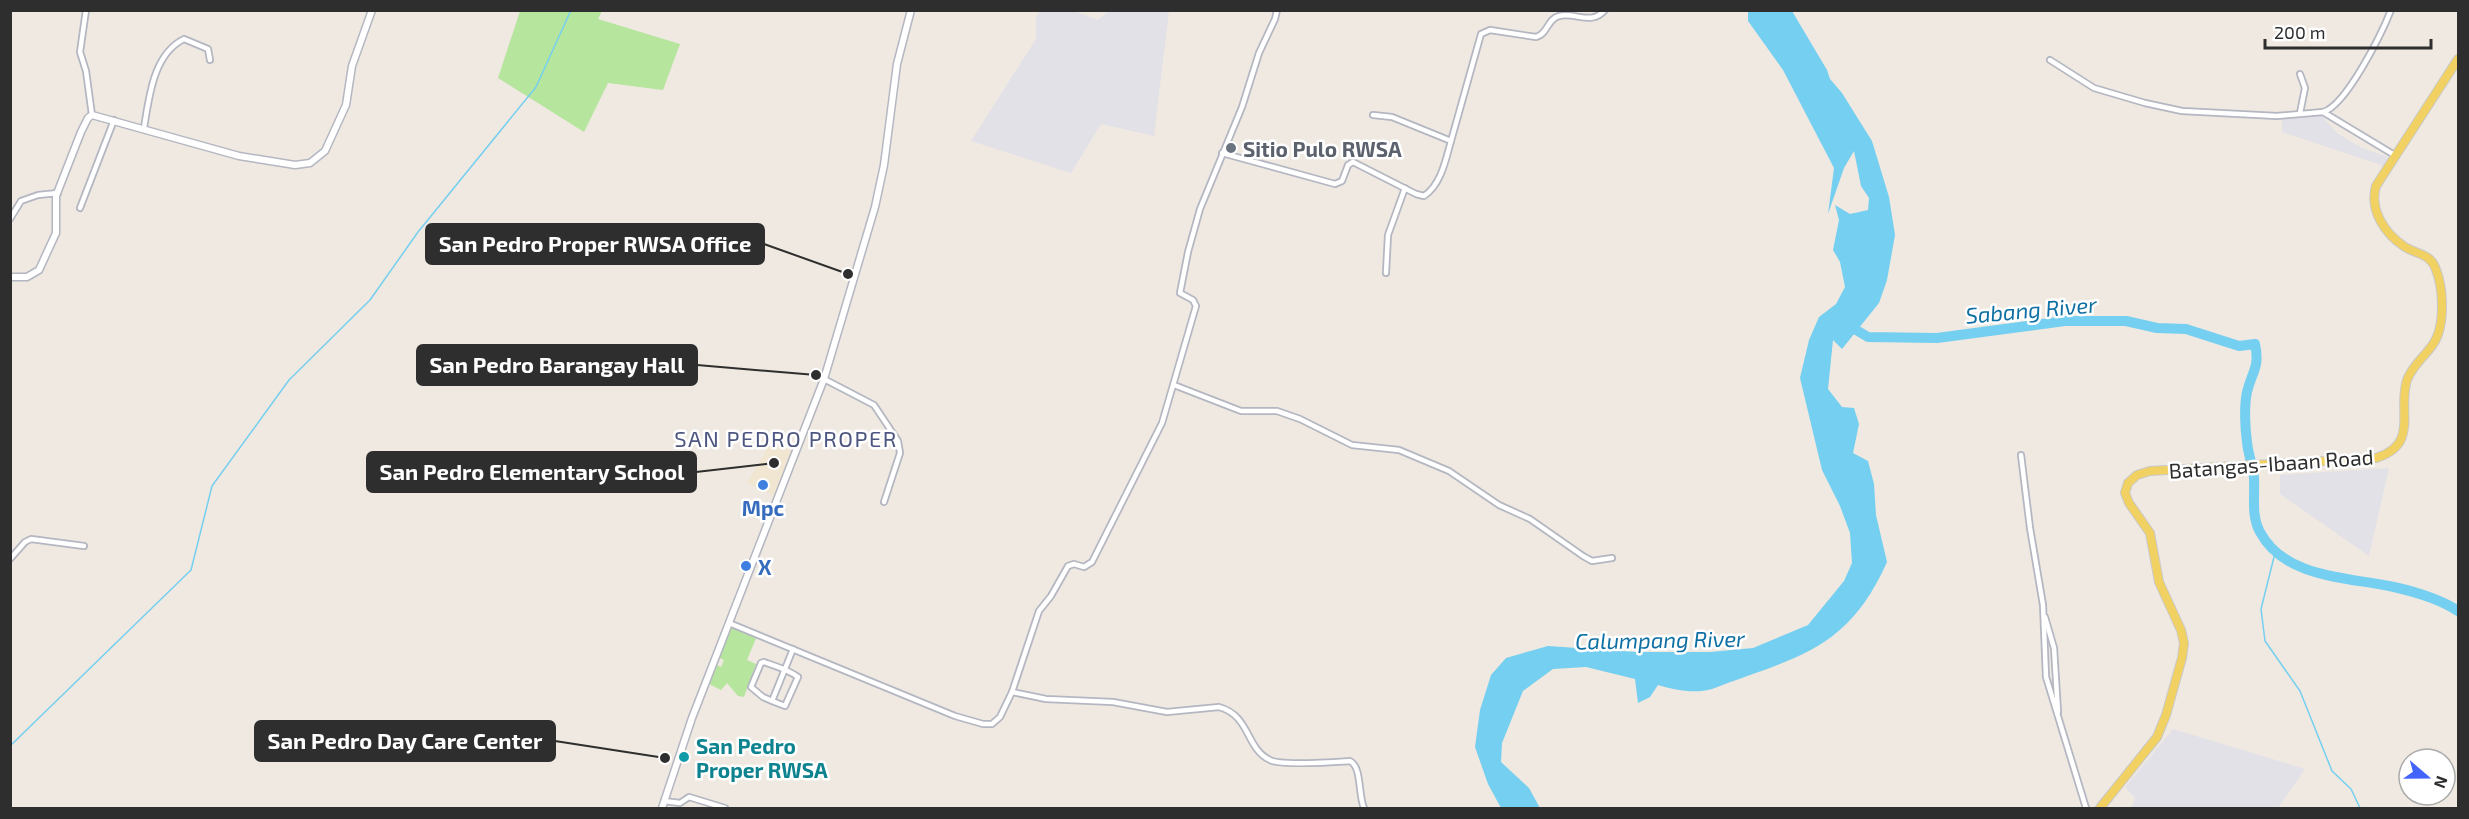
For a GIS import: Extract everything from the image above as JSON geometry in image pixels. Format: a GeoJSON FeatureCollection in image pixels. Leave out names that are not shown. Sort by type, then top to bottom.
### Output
{"type":"FeatureCollection","features":[{"type":"Feature","properties":{"kind":"main road","name":"Batangas-Ibaan Road"},"geometry":{"type":"LineString","coordinates":[[2100,808],[2157,737],[2180,671],[2184,644],[2176,618],[2159,582],[2150,533],[2129,503],[2125,493],[2128,483],[2137,475],[2150,471],[2376,458],[2392,450],[2402,437],[2405,428],[2404,393],[2411,370],[2433,345],[2442,322],[2437,274],[2433,263],[2429,258],[2407,249],[2384,227],[2374,207],[2376,186],[2458,60]]}},
{"type":"Feature","properties":{"kind":"street"},"geometry":{"type":"LineString","coordinates":[[86,10],[80,52],[86,71],[92,115]]}},
{"type":"Feature","properties":{"kind":"street"},"geometry":{"type":"LineString","coordinates":[[10,276],[27,277],[39,270],[56,233],[58,193],[87,118],[92,115],[239,156],[296,165],[310,163],[325,151],[342,115],[349,97],[352,66],[372,10]]}},
{"type":"Feature","properties":{"kind":"street"},"geometry":{"type":"LineString","coordinates":[[662,808],[692,718],[824,379],[875,207],[884,165],[897,64],[911,10]]}},
{"type":"Feature","properties":{"kind":"street"},"geometry":{"type":"LineString","coordinates":[[729,623],[955,716],[983,724],[992,724],[1000,717],[1012,692],[1039,611],[1051,596],[1068,566],[1074,564],[1084,567],[1092,562],[1146,459],[1162,423],[1196,306],[1193,300],[1180,293],[1200,209],[1242,107],[1259,53],[1277,10]]}},
{"type":"Feature","properties":{"kind":"street"},"geometry":{"type":"LineString","coordinates":[[1222,153],[1335,184],[1342,181],[1348,165],[1353,162],[1424,196],[1437,182],[1481,34],[1490,30],[1536,38],[1541,36],[1555,17],[1562,15],[1589,19],[1598,17],[1605,10]]}},
{"type":"Feature","properties":{"kind":"street"},"geometry":{"type":"LineString","coordinates":[[2050,60],[2094,88],[2145,103],[2198,113],[2277,116],[2323,112],[2334,107],[2364,65],[2377,44],[2391,10]]}},
{"type":"Feature","properties":{"kind":"street"},"geometry":{"type":"LineString","coordinates":[[144,128],[153,83],[173,46],[184,39],[202,45],[208,48],[210,60]]}},
{"type":"Feature","properties":{"kind":"street"},"geometry":{"type":"LineString","coordinates":[[2300,74],[2305,88],[2300,113]]}},
{"type":"Feature","properties":{"kind":"street"},"geometry":{"type":"LineString","coordinates":[[2323,112],[2396,156]]}},
{"type":"Feature","properties":{"kind":"street"},"geometry":{"type":"LineString","coordinates":[[1373,115],[1392,117],[1451,141]]}},
{"type":"Feature","properties":{"kind":"street"},"geometry":{"type":"LineString","coordinates":[[80,208],[114,120]]}},
{"type":"Feature","properties":{"kind":"street"},"geometry":{"type":"LineString","coordinates":[[1386,273],[1388,235],[1404,188]]}},
{"type":"Feature","properties":{"kind":"street"},"geometry":{"type":"LineString","coordinates":[[10,219],[21,201],[38,195],[58,193]]}},
{"type":"Feature","properties":{"kind":"street"},"geometry":{"type":"LineString","coordinates":[[824,379],[874,405],[898,441],[900,453],[884,502]]}},
{"type":"Feature","properties":{"kind":"street"},"geometry":{"type":"LineString","coordinates":[[1174,386],[1241,411],[1277,411],[1352,445],[1399,450],[1449,471],[1499,505],[1530,519],[1592,561],[1612,558]]}},
{"type":"Feature","properties":{"kind":"street"},"geometry":{"type":"LineString","coordinates":[[2021,455],[2044,612],[2046,677],[2086,808]]}},
{"type":"Feature","properties":{"kind":"street"},"geometry":{"type":"LineString","coordinates":[[10,559],[25,542],[31,539],[84,546]]}},
{"type":"Feature","properties":{"kind":"street"},"geometry":{"type":"LineString","coordinates":[[2044,612],[2054,648],[2058,718]]}},
{"type":"Feature","properties":{"kind":"street"},"geometry":{"type":"LineString","coordinates":[[772,701],[793,650]]}},
{"type":"Feature","properties":{"kind":"street"},"geometry":{"type":"LineString","coordinates":[[764,662],[798,677],[785,706],[772,701],[751,687],[761,663],[764,662]]}},
{"type":"Feature","properties":{"kind":"street"},"geometry":{"type":"LineString","coordinates":[[1012,692],[1046,699],[1113,702],[1167,712],[1219,707],[1228,709],[1240,719],[1259,752],[1269,760],[1282,764],[1350,760],[1355,763],[1358,768],[1360,795],[1364,808]]}},
{"type":"Feature","properties":{"kind":"street"},"geometry":{"type":"LineString","coordinates":[[664,801],[680,803],[689,797],[725,808]]}},
{"type":"Feature","properties":{"kind":"shaded area"},"geometry":{"type":"Polygon","coordinates":[[[1040,11],[1074,11],[1098,20],[1109,11],[1169,11],[1154,136],[1101,124],[1071,173],[971,141],[1036,39],[1036,17],[1040,11]]]}},
{"type":"Feature","properties":{"kind":"shaded area"},"geometry":{"type":"Polygon","coordinates":[[[2320,114],[2337,133],[2362,148],[2388,157],[2384,166],[2282,132],[2282,117],[2320,114]]]}},
{"type":"Feature","properties":{"kind":"shaded area"},"geometry":{"type":"Polygon","coordinates":[[[770,444],[793,451],[775,496],[747,483],[770,444]]]}},
{"type":"Feature","properties":{"kind":"shaded area"},"geometry":{"type":"Polygon","coordinates":[[[2389,468],[2369,556],[2280,494],[2280,475],[2389,468]]]}},
{"type":"Feature","properties":{"kind":"shaded area"},"geometry":{"type":"Polygon","coordinates":[[[2173,729],[2305,769],[2278,808],[2131,808],[2135,798],[2125,787],[2173,729]]]}},
{"type":"Feature","properties":{"kind":"green space"},"geometry":{"type":"Polygon","coordinates":[[[520,11],[602,11],[598,19],[680,44],[663,90],[608,83],[584,132],[498,78],[520,11]]]}},
{"type":"Feature","properties":{"kind":"green space"},"geometry":{"type":"Polygon","coordinates":[[[730,625],[757,636],[747,660],[756,664],[744,697],[738,696],[727,683],[721,690],[707,683],[715,664],[721,667],[724,660],[717,657],[730,625]]]}},
{"type":"Feature","properties":{"kind":"water"},"geometry":{"type":"Polygon","coordinates":[[[1748,11],[1792,11],[1830,79],[1842,93],[1872,141],[1889,197],[1895,235],[1887,280],[1879,303],[1842,349],[1833,340],[1828,389],[1842,407],[1854,408],[1859,424],[1853,453],[1868,461],[1874,484],[1876,515],[1887,562],[1871,592],[1854,615],[1836,633],[1816,647],[1793,658],[1712,689],[1685,691],[1658,685],[1650,697],[1638,703],[1635,679],[1586,667],[1553,669],[1523,691],[1502,743],[1501,762],[1529,788],[1540,808],[1501,808],[1488,784],[1475,747],[1480,710],[1491,675],[1506,658],[1548,646],[1637,652],[1710,652],[1753,648],[1808,625],[1844,581],[1852,563],[1850,533],[1840,506],[1822,470],[1800,378],[1809,340],[1819,317],[1836,304],[1845,287],[1840,262],[1833,250],[1839,220],[1835,205],[1850,214],[1868,210],[1869,198],[1861,186],[1854,151],[1844,168],[1828,214],[1834,168],[1783,70],[1748,21],[1748,11]]]}},
{"type":"Feature","properties":{"kind":"waterway"},"geometry":{"type":"LineString","coordinates":[[10,746],[191,570],[212,486],[289,380],[370,300],[418,232],[536,87],[571,10]]}},
{"type":"Feature","properties":{"kind":"waterway","name":"Sabang River"},"geometry":{"type":"LineString","coordinates":[[1846,324],[1868,337],[1937,338],[2065,321],[2126,321],[2157,328],[2186,329],[2239,346],[2255,344],[2256,364],[2246,398],[2246,430],[2254,478],[2255,519],[2260,532],[2271,547],[2285,559],[2302,567],[2338,578],[2411,591],[2436,599],[2458,611]]}},
{"type":"Feature","properties":{"kind":"waterway"},"geometry":{"type":"LineString","coordinates":[[2275,553],[2261,609],[2265,641],[2300,691],[2332,771],[2351,789],[2360,808]]}},
{"type":"Feature","properties":{"kind":"place","name":"Sitio Pulo RWSA"},"geometry":{"type":"Point","coordinates":[1231,148]}},
{"type":"Feature","properties":{"kind":"place","name":"San Pedro Proper RWSA Office"},"geometry":{"type":"Point","coordinates":[848,274]}},
{"type":"Feature","properties":{"kind":"place","name":"San Pedro Barangay Hall"},"geometry":{"type":"Point","coordinates":[816,375]}},
{"type":"Feature","properties":{"kind":"place","name":"San Pedro Elementary School"},"geometry":{"type":"Point","coordinates":[774,463]}},
{"type":"Feature","properties":{"kind":"place","name":"Mpc"},"geometry":{"type":"Point","coordinates":[763,485]}},
{"type":"Feature","properties":{"kind":"place","name":"X"},"geometry":{"type":"Point","coordinates":[746,566]}},
{"type":"Feature","properties":{"kind":"place","name":"San Pedro Proper RWSA"},"geometry":{"type":"Point","coordinates":[684,757]}},
{"type":"Feature","properties":{"kind":"place","name":"San Pedro Day Care Center"},"geometry":{"type":"Point","coordinates":[665,758]}},
{"type":"Feature","properties":{"kind":"district","name":"SAN PEDRO PROPER"},"geometry":{"type":"Point","coordinates":[786,438]}},
{"type":"Feature","properties":{"kind":"water label","name":"Calumpang River"},"geometry":{"type":"Point","coordinates":[1660,639]}}]}
